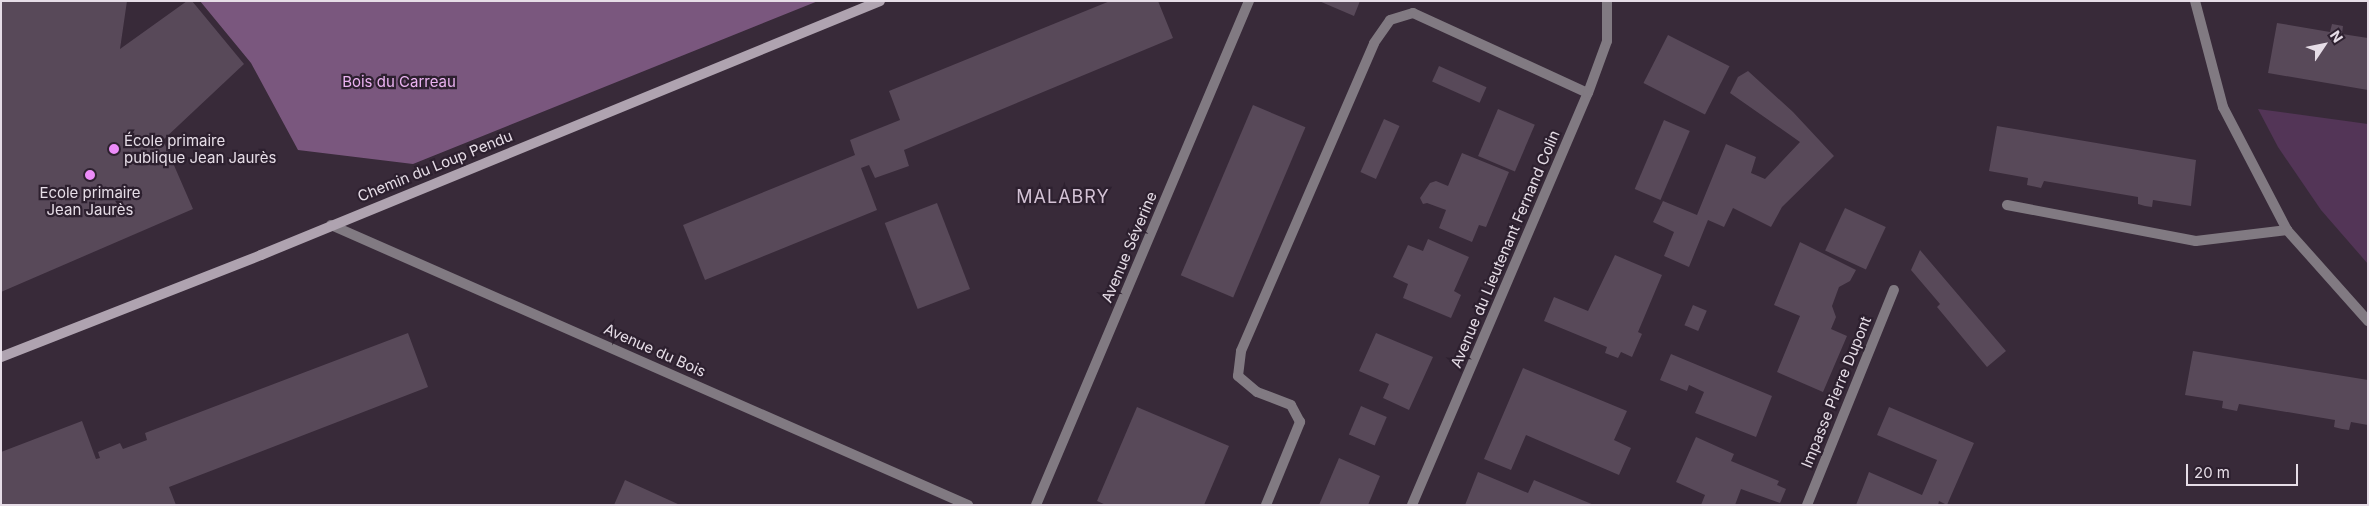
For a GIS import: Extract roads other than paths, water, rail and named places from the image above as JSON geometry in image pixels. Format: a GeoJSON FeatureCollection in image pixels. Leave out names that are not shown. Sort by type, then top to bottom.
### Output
{"type":"FeatureCollection","features":[{"type":"Feature","properties":{"kind":"main road","name":"Chemin du Loup Pendu"},"geometry":{"type":"LineString","coordinates":[[1,357],[880,1]]}},
{"type":"Feature","properties":{"kind":"street","name":"Avenue Séverine"},"geometry":{"type":"LineString","coordinates":[[1036,505],[1249,1]]}},
{"type":"Feature","properties":{"kind":"street","name":"Avenue du Lieutenant Fernand Colin"},"geometry":{"type":"LineString","coordinates":[[1412,505],[1588,93],[1606,41],[1607,1]]}},
{"type":"Feature","properties":{"kind":"street"},"geometry":{"type":"LineString","coordinates":[[2195,1],[2223,107],[2287,230],[2368,321]]}},
{"type":"Feature","properties":{"kind":"street"},"geometry":{"type":"LineString","coordinates":[[1266,505],[1300,422],[1291,405],[1257,392],[1238,376],[1241,350],[1374,43],[1390,20],[1413,13],[1588,93]]}},
{"type":"Feature","properties":{"kind":"street"},"geometry":{"type":"LineString","coordinates":[[2007,205],[2196,240],[2287,230]]}},
{"type":"Feature","properties":{"kind":"street","name":"Avenue du Bois"},"geometry":{"type":"LineString","coordinates":[[330,225],[968,505]]}},
{"type":"Feature","properties":{"kind":"street","name":"Impasse Pierre Dupont"},"geometry":{"type":"LineString","coordinates":[[1807,505],[1894,290]]}},
{"type":"Feature","properties":{"kind":"place","name":"École primaire publique Jean Jaurès"},"geometry":{"type":"Point","coordinates":[114,149]}},
{"type":"Feature","properties":{"kind":"place","name":"Ecole primaire Jean Jaurès"},"geometry":{"type":"Point","coordinates":[90,175]}},
{"type":"Feature","properties":{"kind":"district","name":"MALABRY"},"geometry":{"type":"Point","coordinates":[1063,197]}},
{"type":"Feature","properties":{"kind":"park label","name":"Bois du Carreau"},"geometry":{"type":"Point","coordinates":[399,82]}}]}
